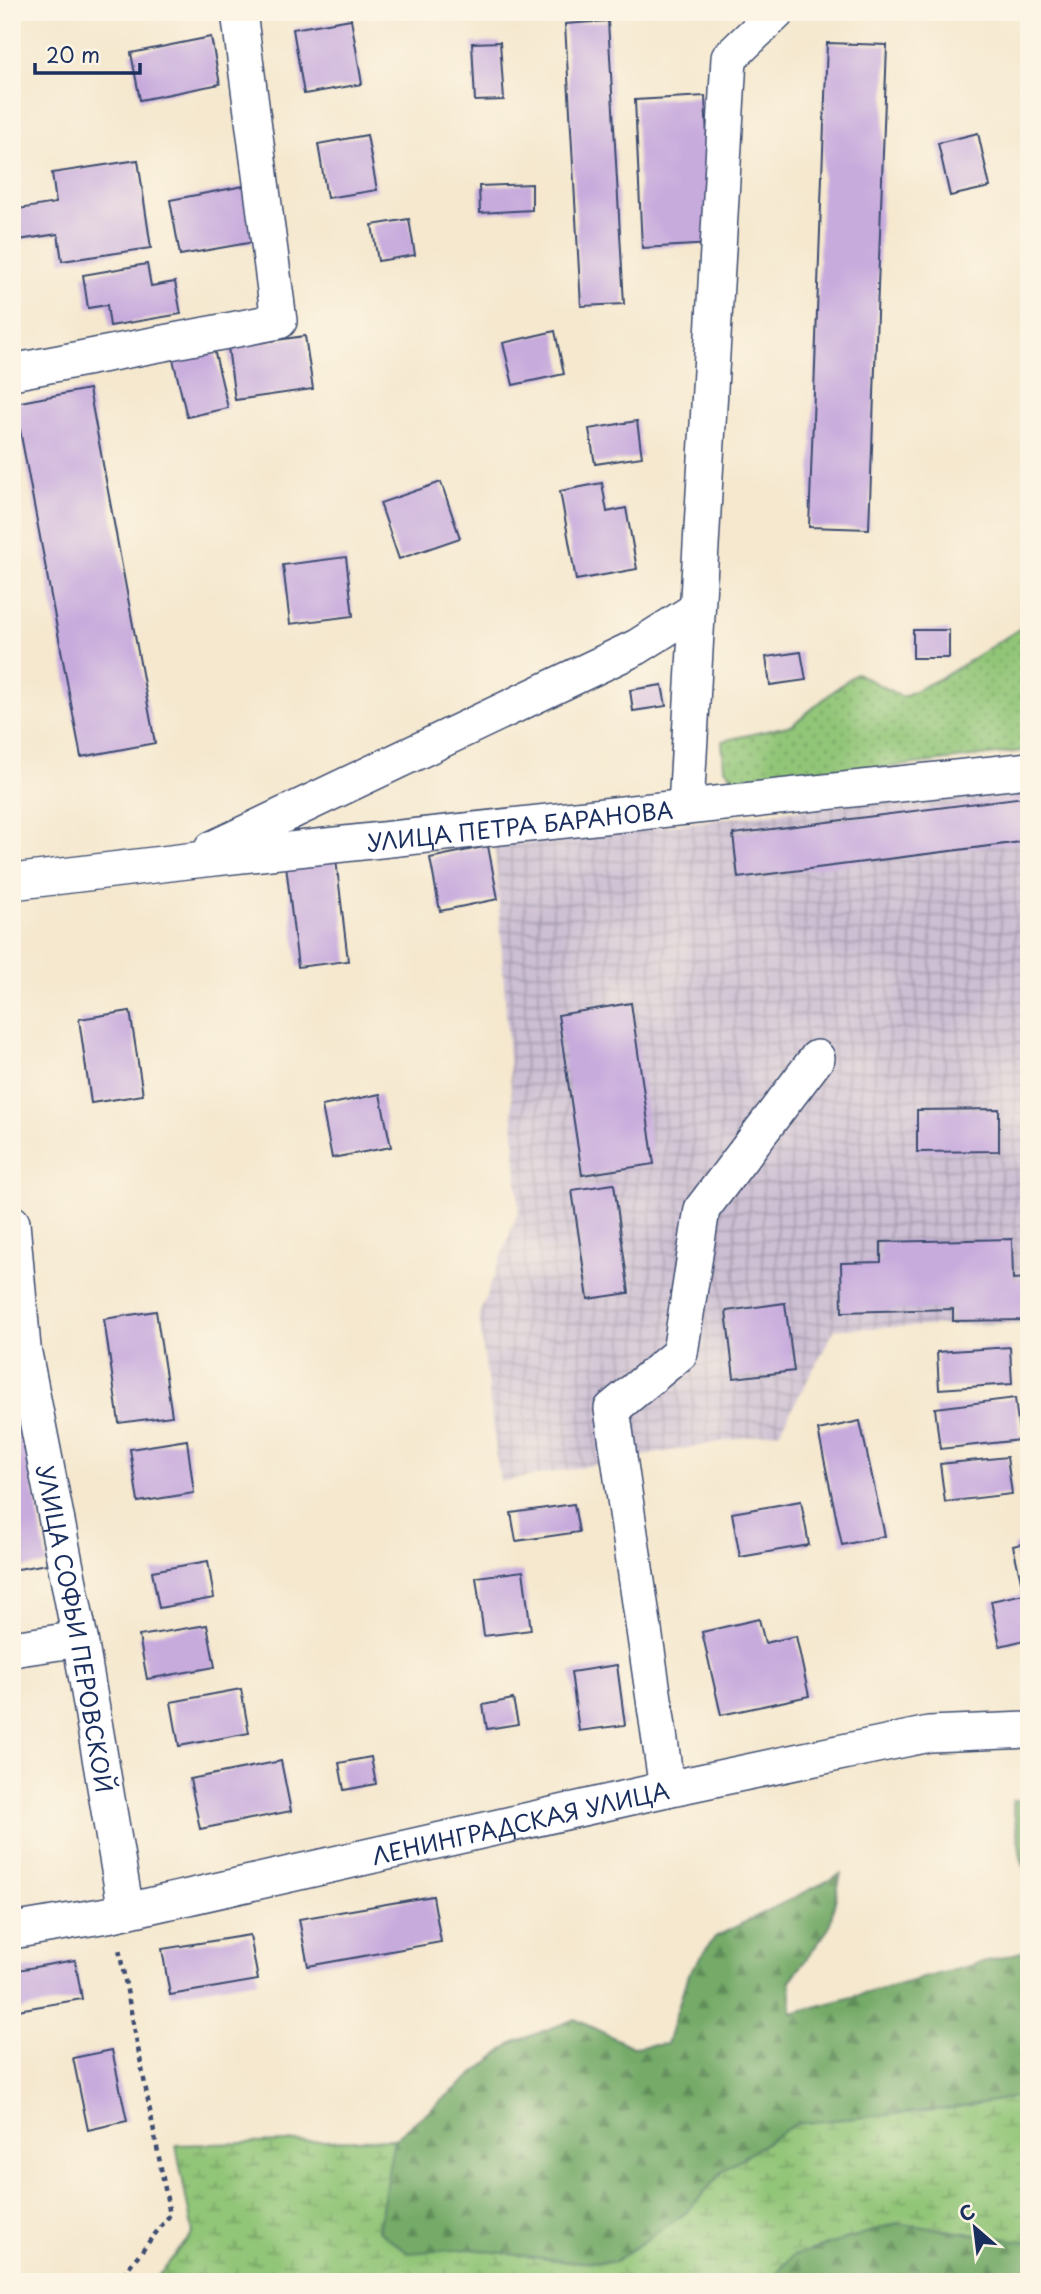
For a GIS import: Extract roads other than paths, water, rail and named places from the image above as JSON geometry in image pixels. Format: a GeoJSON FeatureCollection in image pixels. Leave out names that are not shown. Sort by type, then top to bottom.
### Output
{"type":"FeatureCollection","features":[{"type":"Feature","properties":{"kind":"street"},"geometry":{"type":"LineString","coordinates":[[12,372],[279,321],[239,12]]}},
{"type":"Feature","properties":{"kind":"street"},"geometry":{"type":"LineString","coordinates":[[686,807],[729,58],[777,12]]}},
{"type":"Feature","properties":{"kind":"street"},"geometry":{"type":"LineString","coordinates":[[187,861],[637,647],[697,609]]}},
{"type":"Feature","properties":{"kind":"street","name":"УЛИЦА ПЕТРА БАРАНОВА"},"geometry":{"type":"LineString","coordinates":[[12,882],[1029,770]]}},
{"type":"Feature","properties":{"kind":"street"},"geometry":{"type":"LineString","coordinates":[[667,1789],[612,1409],[680,1353],[702,1209],[817,1058]]}},
{"type":"Feature","properties":{"kind":"street","name":"УЛИЦА СОФЬИ ПЕРОВСКОЙ"},"geometry":{"type":"LineString","coordinates":[[12,1223],[23,1348],[80,1639],[119,1912]]}},
{"type":"Feature","properties":{"kind":"street"},"geometry":{"type":"LineString","coordinates":[[12,1649],[80,1639]]}},
{"type":"Feature","properties":{"kind":"street","name":"ЛЕНИНГРАДСКАЯ УЛИЦА"},"geometry":{"type":"LineString","coordinates":[[12,1931],[119,1912],[667,1789],[929,1734],[1029,1730]]}}]}
